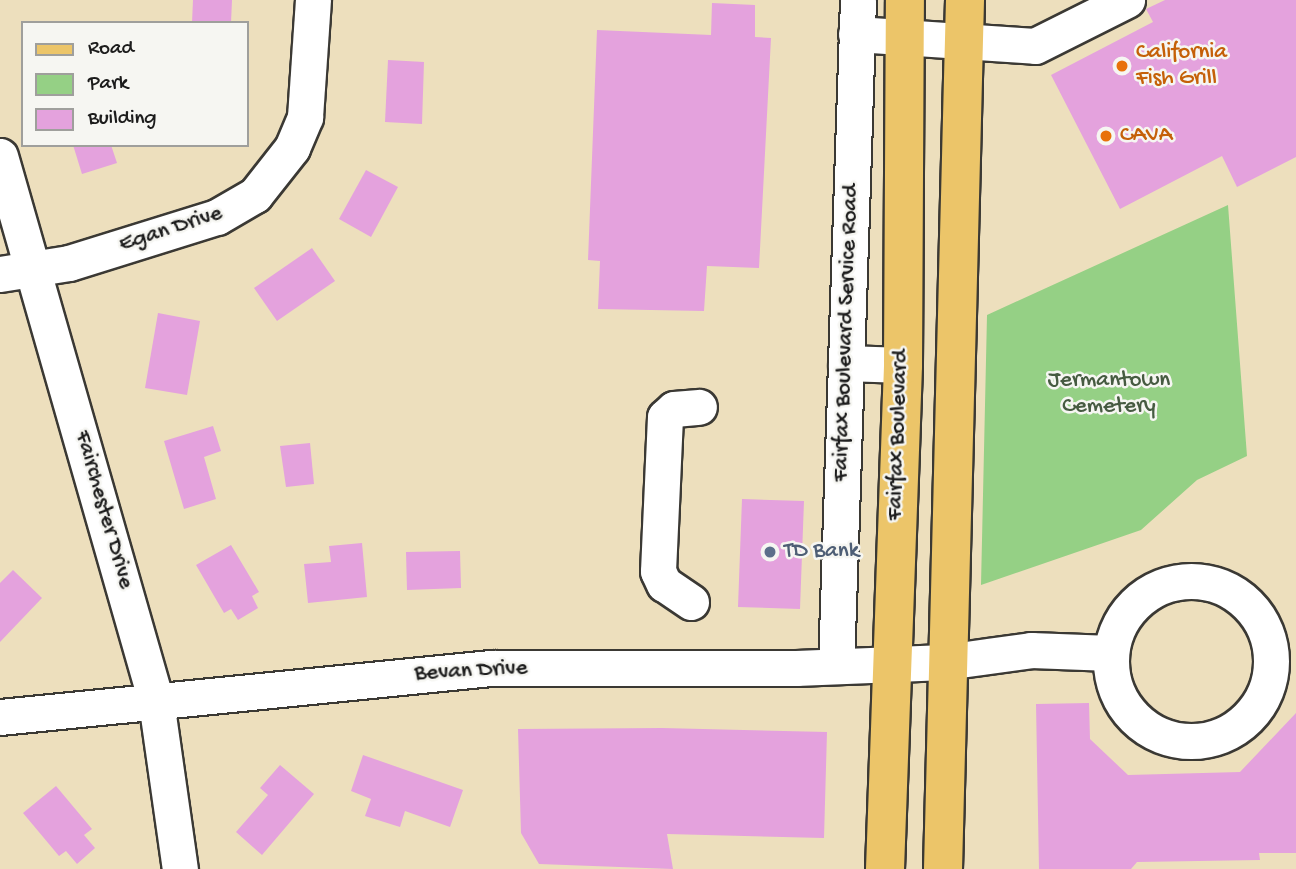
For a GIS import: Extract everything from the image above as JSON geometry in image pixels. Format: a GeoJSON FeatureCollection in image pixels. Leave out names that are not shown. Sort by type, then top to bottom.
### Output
{"type":"FeatureCollection","features":[{"type":"Feature","properties":{"kind":"main road"},"geometry":{"type":"LineString","coordinates":[[943,869],[945,662],[965,0]]}},
{"type":"Feature","properties":{"kind":"main road","name":"Fairfax Boulevard"},"geometry":{"type":"LineString","coordinates":[[885,869],[890,665],[903,365],[904,18]]}},
{"type":"Feature","properties":{"kind":"street","name":"Egan Drive"},"geometry":{"type":"LineString","coordinates":[[17,271],[217,217],[255,195],[292,148],[305,117],[313,0]]}},
{"type":"Feature","properties":{"kind":"street","name":"Fairfax Boulevard Service Road"},"geometry":{"type":"LineString","coordinates":[[836,666],[858,0]]}},
{"type":"Feature","properties":{"kind":"street"},"geometry":{"type":"LineString","coordinates":[[856,34],[904,18],[964,42],[1035,46],[1127,0]]}},
{"type":"Feature","properties":{"kind":"street","name":"Fairchester Drive"},"geometry":{"type":"LineString","coordinates":[[0,156],[17,271],[156,701],[180,869]]}},
{"type":"Feature","properties":{"kind":"street"},"geometry":{"type":"LineString","coordinates":[[846,363],[903,365]]}},
{"type":"Feature","properties":{"kind":"street"},"geometry":{"type":"LineString","coordinates":[[691,602],[664,584],[658,571],[664,417],[674,409],[699,407]]}},
{"type":"Feature","properties":{"kind":"street"},"geometry":{"type":"LineString","coordinates":[[1209,582],[1255,611],[1284,661],[1255,711],[1213,739],[1187,741],[1139,723],[1112,679],[1111,653],[1118,627],[1155,588],[1209,582]]}},
{"type":"Feature","properties":{"kind":"street","name":"Bevan Drive"},"geometry":{"type":"LineString","coordinates":[[0,717],[492,668],[890,665],[945,662],[1031,650],[1111,653]]}},
{"type":"Feature","properties":{"kind":"green space","name":"Jermantown Cemetery"},"geometry":{"type":"Polygon","coordinates":[[[1228,205],[1247,456],[1197,480],[1141,530],[981,585],[987,315],[1228,205]]]}},
{"type":"Feature","properties":{"kind":"building"},"geometry":{"type":"Polygon","coordinates":[[[193,0],[232,0],[231,21],[192,21],[193,0]]]}},
{"type":"Feature","properties":{"kind":"building"},"geometry":{"type":"Polygon","coordinates":[[[1165,0],[1296,0],[1296,157],[1237,187],[1222,156],[1120,209],[1051,75],[1153,22],[1146,9],[1165,0]]]}},
{"type":"Feature","properties":{"kind":"building"},"geometry":{"type":"Polygon","coordinates":[[[712,3],[755,5],[755,37],[771,38],[759,268],[707,266],[704,311],[598,309],[600,261],[588,260],[597,30],[711,35],[712,3]]]}},
{"type":"Feature","properties":{"kind":"building"},"geometry":{"type":"Polygon","coordinates":[[[388,60],[424,62],[422,124],[385,122],[388,60]]]}},
{"type":"Feature","properties":{"kind":"building"},"geometry":{"type":"Polygon","coordinates":[[[74,147],[112,147],[117,163],[82,174],[74,147]]]}},
{"type":"Feature","properties":{"kind":"building"},"geometry":{"type":"Polygon","coordinates":[[[366,170],[398,187],[371,237],[339,219],[366,170]]]}},
{"type":"Feature","properties":{"kind":"building"},"geometry":{"type":"Polygon","coordinates":[[[312,248],[335,281],[277,321],[254,288],[312,248]]]}},
{"type":"Feature","properties":{"kind":"building"},"geometry":{"type":"Polygon","coordinates":[[[158,313],[200,321],[187,395],[145,388],[158,313]]]}},
{"type":"Feature","properties":{"kind":"building"},"geometry":{"type":"Polygon","coordinates":[[[213,426],[221,451],[204,457],[216,499],[184,509],[164,441],[213,426]]]}},
{"type":"Feature","properties":{"kind":"building"},"geometry":{"type":"Polygon","coordinates":[[[310,443],[314,484],[286,487],[280,446],[310,443]]]}},
{"type":"Feature","properties":{"kind":"building"},"geometry":{"type":"Polygon","coordinates":[[[742,499],[804,501],[800,609],[738,607],[742,499]]]}},
{"type":"Feature","properties":{"kind":"building"},"geometry":{"type":"Polygon","coordinates":[[[362,543],[367,597],[308,603],[304,564],[331,562],[329,546],[362,543]]]}},
{"type":"Feature","properties":{"kind":"building"},"geometry":{"type":"Polygon","coordinates":[[[231,545],[259,592],[252,596],[258,608],[238,620],[231,609],[224,613],[196,565],[231,545]]]}},
{"type":"Feature","properties":{"kind":"building"},"geometry":{"type":"Polygon","coordinates":[[[460,551],[461,588],[407,590],[406,552],[460,551]]]}},
{"type":"Feature","properties":{"kind":"building"},"geometry":{"type":"Polygon","coordinates":[[[13,570],[42,598],[0,642],[0,583],[13,570]]]}},
{"type":"Feature","properties":{"kind":"building"},"geometry":{"type":"Polygon","coordinates":[[[1089,703],[1090,739],[1128,775],[1240,772],[1296,713],[1296,853],[1259,853],[1260,860],[1137,862],[1131,869],[1039,869],[1036,704],[1089,703]]]}},
{"type":"Feature","properties":{"kind":"building"},"geometry":{"type":"Polygon","coordinates":[[[662,728],[827,732],[824,838],[667,834],[673,869],[539,864],[521,833],[518,729],[662,728]]]}},
{"type":"Feature","properties":{"kind":"building"},"geometry":{"type":"Polygon","coordinates":[[[363,755],[463,790],[450,827],[405,811],[400,827],[365,816],[371,799],[351,791],[363,755]]]}},
{"type":"Feature","properties":{"kind":"building"},"geometry":{"type":"Polygon","coordinates":[[[280,765],[314,794],[262,855],[236,832],[268,795],[260,788],[280,765]]]}},
{"type":"Feature","properties":{"kind":"building"},"geometry":{"type":"Polygon","coordinates":[[[56,786],[92,829],[84,835],[95,848],[77,864],[66,851],[59,856],[23,813],[56,786]]]}},
{"type":"Feature","properties":{"kind":"place","name":"California Fish Grill"},"geometry":{"type":"Point","coordinates":[1122,66]}},
{"type":"Feature","properties":{"kind":"place","name":"CAVA"},"geometry":{"type":"Point","coordinates":[1106,136]}},
{"type":"Feature","properties":{"kind":"place","name":"TD Bank"},"geometry":{"type":"Point","coordinates":[770,552]}}]}
